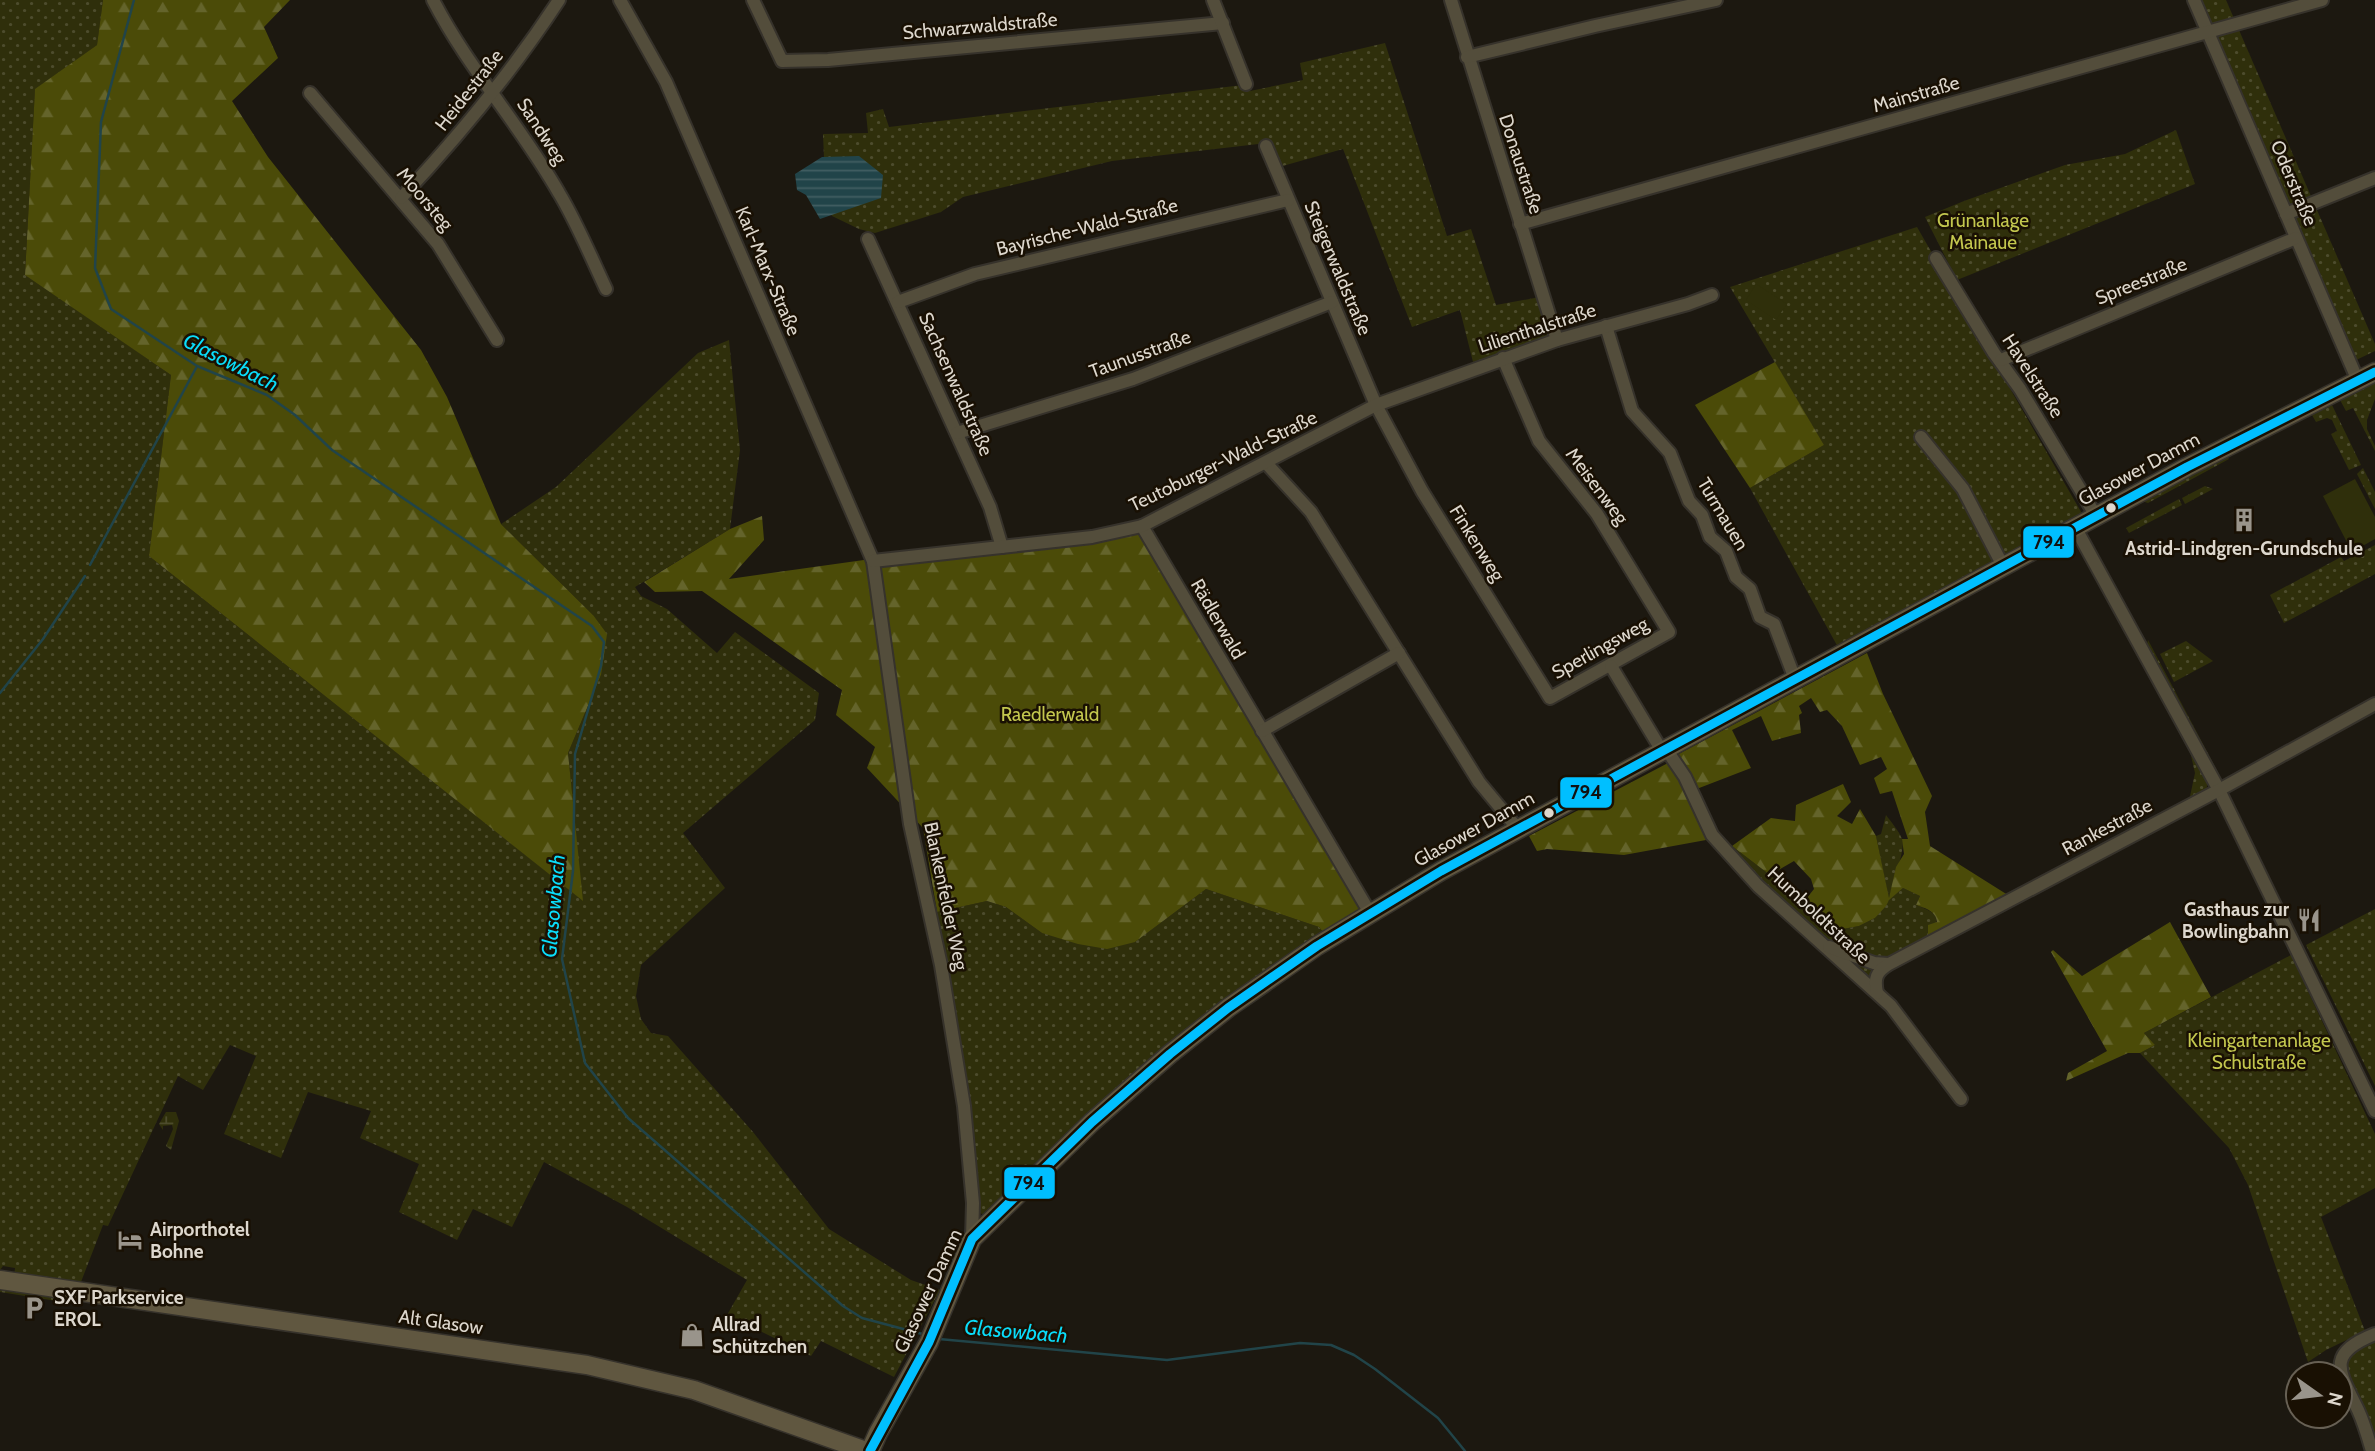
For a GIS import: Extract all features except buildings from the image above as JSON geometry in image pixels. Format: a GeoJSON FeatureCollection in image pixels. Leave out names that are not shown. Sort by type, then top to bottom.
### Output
{"type":"FeatureCollection","features":[{"type":"Feature","properties":{"kind":"street","name":"Sandweg"},"geometry":{"type":"LineString","coordinates":[[433,0],[447,28],[494,93],[560,194],[607,289]]}},
{"type":"Feature","properties":{"kind":"street","name":"Heidestraße"},"geometry":{"type":"LineString","coordinates":[[401,198],[494,93],[559,0]]}},
{"type":"Feature","properties":{"kind":"street","name":"Karl-Marx-Straße"},"geometry":{"type":"LineString","coordinates":[[620,0],[666,82],[873,561]]}},
{"type":"Feature","properties":{"kind":"street","name":"Schwarzwaldstraße"},"geometry":{"type":"LineString","coordinates":[[753,0],[782,61],[828,60],[1223,23]]}},
{"type":"Feature","properties":{"kind":"street"},"geometry":{"type":"LineString","coordinates":[[1213,0],[1246,84]]}},
{"type":"Feature","properties":{"kind":"street","name":"Donaustraße"},"geometry":{"type":"LineString","coordinates":[[1451,0],[1557,340]]}},
{"type":"Feature","properties":{"kind":"street"},"geometry":{"type":"LineString","coordinates":[[1467,57],[1716,0]]}},
{"type":"Feature","properties":{"kind":"street","name":"Oderstraße"},"geometry":{"type":"LineString","coordinates":[[2194,0],[2358,381]]}},
{"type":"Feature","properties":{"kind":"street","name":"Mainstraße"},"geometry":{"type":"LineString","coordinates":[[1520,224],[2322,0]]}},
{"type":"Feature","properties":{"kind":"street","name":"Moorsteg"},"geometry":{"type":"LineString","coordinates":[[310,93],[438,244],[498,340]]}},
{"type":"Feature","properties":{"kind":"street","name":"Steigerwaldstraße"},"geometry":{"type":"LineString","coordinates":[[1266,146],[1376,405]]}},
{"type":"Feature","properties":{"kind":"street"},"geometry":{"type":"LineString","coordinates":[[2286,214],[2375,178]]}},
{"type":"Feature","properties":{"kind":"street","name":"Bayrische-Wald-Straße"},"geometry":{"type":"LineString","coordinates":[[898,302],[975,274],[1287,200]]}},
{"type":"Feature","properties":{"kind":"street","name":"Spreestraße"},"geometry":{"type":"LineString","coordinates":[[2001,360],[2296,238]]}},
{"type":"Feature","properties":{"kind":"street","name":"Sachsenwaldstraße"},"geometry":{"type":"LineString","coordinates":[[868,239],[957,433],[989,507],[1002,547]]}},
{"type":"Feature","properties":{"kind":"street","name":"Havelstraße"},"geometry":{"type":"LineString","coordinates":[[1936,258],[2096,516]]}},
{"type":"Feature","properties":{"kind":"street","name":"Lilienthalstraße"},"geometry":{"type":"LineString","coordinates":[[1376,405],[1557,340],[1712,295]]}},
{"type":"Feature","properties":{"kind":"street","name":"Taunusstraße"},"geometry":{"type":"LineString","coordinates":[[957,433],[1133,379],[1332,302]]}},
{"type":"Feature","properties":{"kind":"street","name":"Turmauen"},"geometry":{"type":"LineString","coordinates":[[1606,326],[1632,411],[1670,453],[1689,500],[1702,515],[1710,537],[1726,551],[1736,577],[1750,589],[1760,617],[1774,624],[1795,679]]}},
{"type":"Feature","properties":{"kind":"street","name":"Meisenweg"},"geometry":{"type":"LineString","coordinates":[[1503,358],[1539,441],[1597,514],[1669,632]]}},
{"type":"Feature","properties":{"kind":"street","name":"Glasower Damm"},"geometry":{"type":"LineString","coordinates":[[868,1451],[932,1335],[972,1239],[1066,1146],[1170,1054],[1269,979],[1370,913],[1518,829],[2187,467],[2375,372]]}},
{"type":"Feature","properties":{"kind":"street","name":"Teutoburger-Wald-Straße"},"geometry":{"type":"LineString","coordinates":[[873,561],[1092,537],[1142,526],[1376,405]]}},
{"type":"Feature","properties":{"kind":"street","name":"Finkenweg"},"geometry":{"type":"LineString","coordinates":[[1376,405],[1422,491],[1550,698]]}},
{"type":"Feature","properties":{"kind":"street"},"geometry":{"type":"LineString","coordinates":[[1921,437],[1963,489],[2003,566]]}},
{"type":"Feature","properties":{"kind":"street"},"geometry":{"type":"LineString","coordinates":[[1266,463],[1311,512],[1479,782],[1518,829]]}},
{"type":"Feature","properties":{"kind":"street","name":"Rädlerwald"},"geometry":{"type":"LineString","coordinates":[[1142,526],[1370,913]]}},
{"type":"Feature","properties":{"kind":"street"},"geometry":{"type":"LineString","coordinates":[[2076,527],[2219,790],[2375,1111]]}},
{"type":"Feature","properties":{"kind":"street","name":"Blankenfelder Weg"},"geometry":{"type":"LineString","coordinates":[[873,561],[910,824],[941,965],[964,1106],[973,1203],[972,1239]]}},
{"type":"Feature","properties":{"kind":"street","name":"Sperlingsweg"},"geometry":{"type":"LineString","coordinates":[[1550,698],[1669,632]]}},
{"type":"Feature","properties":{"kind":"street"},"geometry":{"type":"LineString","coordinates":[[1262,731],[1399,653]]}},
{"type":"Feature","properties":{"kind":"street","name":"Humboldtstraße"},"geometry":{"type":"LineString","coordinates":[[1611,666],[1664,750],[1685,777],[1712,835],[1758,886],[1891,1006],[1961,1099]]}},
{"type":"Feature","properties":{"kind":"street","name":"Rankestraße"},"geometry":{"type":"LineString","coordinates":[[1889,964],[2219,790],[2375,704]]}},
{"type":"Feature","properties":{"kind":"street"},"geometry":{"type":"LineString","coordinates":[[1822,945],[1874,963],[1889,964]]}},
{"type":"Feature","properties":{"kind":"street"},"geometry":{"type":"LineString","coordinates":[[1877,993],[1874,981],[1878,971],[1889,964]]}},
{"type":"Feature","properties":{"kind":"street","name":"Alt Glasow"},"geometry":{"type":"LineString","coordinates":[[0,1280],[587,1365],[694,1390],[868,1451]]}},
{"type":"Feature","properties":{"kind":"street"},"geometry":{"type":"LineString","coordinates":[[2372,1451],[2361,1417],[2339,1367],[2345,1351],[2375,1334]]}},
{"type":"Feature","properties":{"kind":"green space"},"geometry":{"type":"Polygon","coordinates":[[[0,0],[103,0],[97,45],[35,90],[25,274],[171,375],[149,556],[582,900],[568,753],[601,675],[593,615],[501,524],[556,487],[698,353],[729,340],[740,450],[730,529],[635,587],[641,596],[667,609],[717,653],[735,632],[819,693],[815,720],[683,833],[725,888],[641,965],[636,996],[641,1019],[651,1033],[668,1036],[753,1132],[829,1229],[911,1280],[940,1290],[894,1377],[821,1341],[811,1356],[727,1315],[747,1280],[627,1207],[544,1162],[512,1227],[473,1209],[457,1240],[399,1212],[419,1164],[360,1138],[371,1111],[308,1092],[281,1158],[224,1134],[256,1056],[230,1045],[203,1090],[178,1076],[108,1226],[103,1225],[79,1287],[14,1277],[15,1268],[3,1266],[0,1270],[0,0]]]}},
{"type":"Feature","properties":{"kind":"green space"},"geometry":{"type":"Polygon","coordinates":[[[103,0],[290,0],[264,27],[278,58],[232,101],[268,157],[421,350],[447,397],[501,524],[593,615],[607,634],[601,675],[568,753],[583,901],[149,556],[171,375],[25,275],[35,89],[97,45],[103,0]]]}},
{"type":"Feature","properties":{"kind":"green space"},"geometry":{"type":"Polygon","coordinates":[[[2199,0],[2226,0],[2375,344],[2375,351],[2354,361],[2199,0]]]}},
{"type":"Feature","properties":{"kind":"green space"},"geometry":{"type":"Polygon","coordinates":[[[1385,43],[1447,236],[1471,229],[1496,305],[1540,297],[1552,337],[1473,362],[1460,310],[1412,327],[1343,149],[1279,167],[1267,143],[1112,161],[963,197],[941,212],[875,233],[859,229],[832,216],[826,206],[823,134],[868,133],[866,113],[883,109],[889,127],[1243,85],[1250,91],[1303,80],[1300,63],[1385,43]]]}},
{"type":"Feature","properties":{"kind":"green space","name":"Grünanlage Mainaue"},"geometry":{"type":"Polygon","coordinates":[[[2176,130],[2195,184],[1957,280],[1925,217],[2065,165],[2125,154],[2176,130]]]}},
{"type":"Feature","properties":{"kind":"green space"},"geometry":{"type":"Polygon","coordinates":[[[1917,227],[2084,517],[1839,649],[1750,488],[1824,445],[1730,287],[1917,227]]]}},
{"type":"Feature","properties":{"kind":"green space"},"geometry":{"type":"Polygon","coordinates":[[[1756,284],[1787,304],[1776,320],[1746,300],[1756,284]]]}},
{"type":"Feature","properties":{"kind":"green space"},"geometry":{"type":"Polygon","coordinates":[[[1775,362],[1824,445],[1750,488],[1695,405],[1775,362]]]}},
{"type":"Feature","properties":{"kind":"green space"},"geometry":{"type":"Polygon","coordinates":[[[2375,381],[2375,399],[2367,420],[2367,429],[2375,451],[2353,408],[2346,411],[2340,400],[2375,381]]]}},
{"type":"Feature","properties":{"kind":"green space"},"geometry":{"type":"Polygon","coordinates":[[[2332,405],[2361,465],[2349,470],[2331,434],[2337,431],[2332,420],[2327,418],[2316,422],[2312,415],[2332,405]]]}},
{"type":"Feature","properties":{"kind":"green space"},"geometry":{"type":"Polygon","coordinates":[[[2225,452],[2229,459],[2148,503],[2142,501],[2141,497],[2225,452]]]}},
{"type":"Feature","properties":{"kind":"green space"},"geometry":{"type":"Polygon","coordinates":[[[2363,468],[2375,492],[2375,509],[2357,474],[2363,468]]]}},
{"type":"Feature","properties":{"kind":"green space"},"geometry":{"type":"Polygon","coordinates":[[[2355,479],[2375,517],[2375,539],[2352,552],[2323,496],[2355,479]]]}},
{"type":"Feature","properties":{"kind":"green space"},"geometry":{"type":"Polygon","coordinates":[[[2205,486],[2213,489],[2185,504],[2182,498],[2205,486]]]}},
{"type":"Feature","properties":{"kind":"green space"},"geometry":{"type":"Polygon","coordinates":[[[2179,499],[2182,505],[2129,533],[2126,528],[2179,499]]]}},
{"type":"Feature","properties":{"kind":"green space","name":"Raedlerwald"},"geometry":{"type":"Polygon","coordinates":[[[762,516],[764,540],[729,579],[871,559],[1141,531],[1363,913],[1323,932],[1319,927],[1206,889],[1135,942],[1107,949],[1042,933],[1006,907],[987,901],[937,912],[923,828],[867,768],[875,747],[836,715],[842,690],[702,591],[655,592],[644,582],[730,529],[762,516]]]}},
{"type":"Feature","properties":{"kind":"green space"},"geometry":{"type":"Polygon","coordinates":[[[2375,545],[2375,574],[2284,623],[2270,595],[2341,557],[2344,561],[2375,545]]]}},
{"type":"Feature","properties":{"kind":"green space"},"geometry":{"type":"Polygon","coordinates":[[[2148,640],[2221,778],[2217,776],[2147,645],[2148,640]]]}},
{"type":"Feature","properties":{"kind":"green space"},"geometry":{"type":"Polygon","coordinates":[[[2186,641],[2213,661],[2174,682],[2160,654],[2186,641]]]}},
{"type":"Feature","properties":{"kind":"green space"},"geometry":{"type":"Polygon","coordinates":[[[1867,653],[1883,694],[1932,796],[1925,812],[1930,846],[2011,897],[1935,936],[1928,935],[1928,925],[1937,922],[1935,915],[1916,905],[1920,896],[1903,888],[1875,918],[1859,926],[1832,931],[1819,924],[1802,904],[1814,889],[1811,879],[1794,861],[1770,875],[1732,846],[1771,818],[1795,821],[1796,805],[1843,784],[1851,802],[1837,816],[1852,824],[1860,809],[1876,836],[1889,898],[1896,867],[1904,854],[1902,839],[1908,839],[1892,791],[1880,794],[1874,778],[1887,769],[1881,757],[1860,765],[1842,726],[1827,710],[1820,712],[1811,698],[1799,706],[1802,713],[1799,715],[1801,733],[1772,741],[1761,716],[1732,730],[1751,768],[1694,790],[1675,756],[1867,653]]]}},
{"type":"Feature","properties":{"kind":"green space"},"geometry":{"type":"Polygon","coordinates":[[[2189,747],[2208,780],[2206,792],[2189,801],[2195,773],[2189,747]]]}},
{"type":"Feature","properties":{"kind":"green space"},"geometry":{"type":"Polygon","coordinates":[[[1668,763],[1682,778],[1706,840],[1624,855],[1547,849],[1537,851],[1529,836],[1668,763]]]}},
{"type":"Feature","properties":{"kind":"green space"},"geometry":{"type":"Polygon","coordinates":[[[1886,815],[1899,833],[1903,844],[1889,899],[1903,888],[1920,896],[1916,905],[1934,915],[1936,929],[1935,936],[1873,977],[1867,977],[1737,859],[1732,846],[1802,904],[1819,925],[1832,931],[1859,926],[1875,918],[1889,900],[1876,836],[1881,834],[1886,815]]]}},
{"type":"Feature","properties":{"kind":"green space"},"geometry":{"type":"Polygon","coordinates":[[[1206,889],[1319,927],[1323,932],[984,1215],[980,1213],[972,1120],[962,1048],[937,912],[987,901],[1006,907],[1042,933],[1135,942],[1206,889]]]}},
{"type":"Feature","properties":{"kind":"green space"},"geometry":{"type":"Polygon","coordinates":[[[2375,909],[2375,1086],[2306,945],[2375,909]]]}},
{"type":"Feature","properties":{"kind":"green space"},"geometry":{"type":"Polygon","coordinates":[[[2170,922],[2211,997],[2144,1033],[2155,1045],[2140,1053],[2128,1053],[2066,1081],[2068,1073],[2107,1051],[2051,952],[2053,950],[2082,976],[2170,922]]]}},
{"type":"Feature","properties":{"kind":"green space","name":"Kleingartenanlage Schulstraße"},"geometry":{"type":"Polygon","coordinates":[[[2291,955],[2375,1134],[2375,1188],[2321,1217],[2365,1331],[2307,1360],[2248,1185],[2229,1148],[2140,1053],[2155,1045],[2144,1033],[2291,955]]]}},
{"type":"Feature","properties":{"kind":"green space"},"geometry":{"type":"Polygon","coordinates":[[[166,1112],[176,1112],[179,1121],[171,1150],[166,1146],[172,1125],[163,1126],[163,1130],[159,1124],[166,1112]]]}},
{"type":"Feature","properties":{"kind":"green space"},"geometry":{"type":"Polygon","coordinates":[[[0,1285],[68,1295],[70,1301],[69,1303],[0,1292],[0,1285]]]}},
{"type":"Feature","properties":{"kind":"green space"},"geometry":{"type":"Polygon","coordinates":[[[2375,1338],[2375,1451],[2354,1395],[2354,1360],[2343,1360],[2347,1352],[2375,1338]]]}},
{"type":"Feature","properties":{"kind":"water"},"geometry":{"type":"Polygon","coordinates":[[[859,156],[883,175],[881,198],[820,219],[806,195],[797,190],[795,174],[822,157],[859,156]]]}},
{"type":"Feature","properties":{"kind":"waterway","name":"Glasowbach"},"geometry":{"type":"LineString","coordinates":[[134,0],[101,122],[95,268],[111,309],[197,366],[267,395],[295,415],[332,450],[592,626],[604,642],[601,666],[575,754],[573,871],[562,959],[585,1063],[628,1118],[843,1306],[862,1318],[926,1335]]}},
{"type":"Feature","properties":{"kind":"waterway"},"geometry":{"type":"LineString","coordinates":[[90,565],[196,368]]}},
{"type":"Feature","properties":{"kind":"waterway"},"geometry":{"type":"LineString","coordinates":[[0,693],[43,639],[85,576]]}},
{"type":"Feature","properties":{"kind":"waterway","name":"Glasowbach"},"geometry":{"type":"LineString","coordinates":[[939,1339],[1167,1360],[1300,1343],[1331,1345],[1354,1355],[1375,1369],[1438,1418],[1465,1451]]}},
{"type":"Feature","properties":{"kind":"transit line","name":"794"},"geometry":{"type":"LineString","coordinates":[[870,1451],[929,1342],[972,1239],[1092,1122],[1228,1008],[1317,946],[1441,871],[2187,467],[2375,372]]}},
{"type":"Feature","properties":{"kind":"place","name":"Astrid-Lindgren-Grundschule"},"geometry":{"type":"Point","coordinates":[2244,520]}},
{"type":"Feature","properties":{"kind":"place","name":"Gasthaus zur Bowlingbahn"},"geometry":{"type":"Point","coordinates":[2309,920]}},
{"type":"Feature","properties":{"kind":"place","name":"Airporthotel Bohne"},"geometry":{"type":"Point","coordinates":[130,1240]}},
{"type":"Feature","properties":{"kind":"place","name":"SXF Parkservice EROL"},"geometry":{"type":"Point","coordinates":[34,1308]}},
{"type":"Feature","properties":{"kind":"place","name":"Allrad Schützchen"},"geometry":{"type":"Point","coordinates":[692,1335]}}]}
